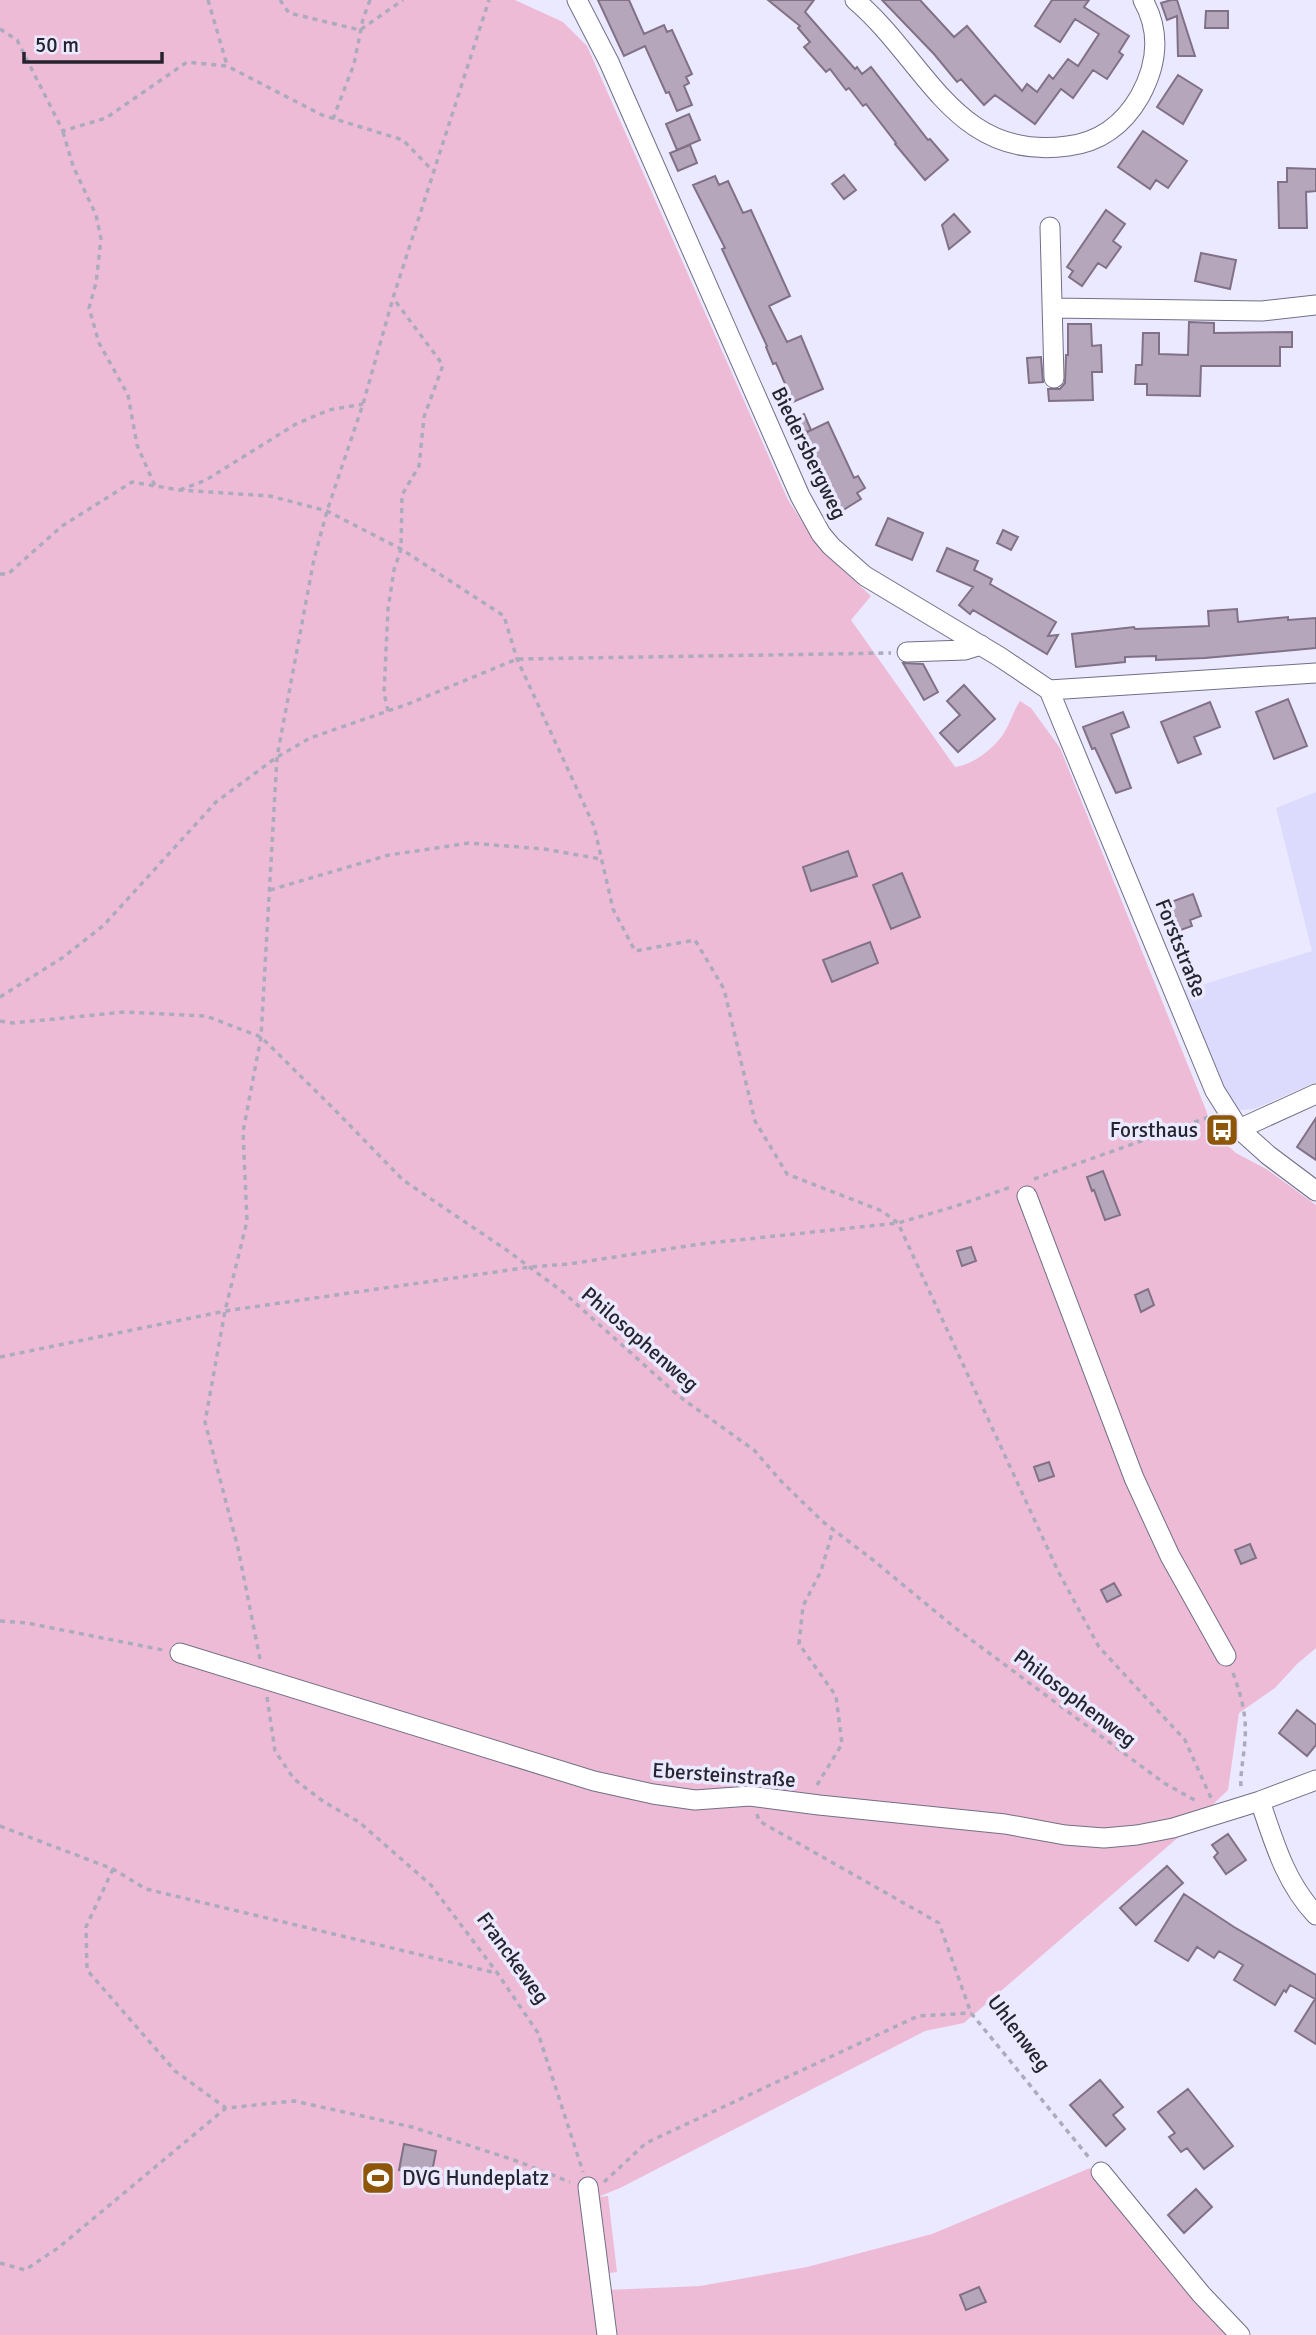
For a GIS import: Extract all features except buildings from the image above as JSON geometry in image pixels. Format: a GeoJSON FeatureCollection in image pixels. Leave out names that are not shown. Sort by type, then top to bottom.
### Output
{"type":"FeatureCollection","features":[{"type":"Feature","properties":{"kind":"street","name":"Biedersbergweg"},"geometry":{"type":"LineString","coordinates":[[561,0],[580,5],[614,74],[800,496],[821,534],[843,558],[865,576],[981,645],[1049,690]]}},
{"type":"Feature","properties":{"kind":"street"},"geometry":{"type":"LineString","coordinates":[[855,0],[913,61],[955,113],[977,129],[999,140],[1033,149],[1078,145],[1103,136],[1121,122],[1139,99],[1150,77],[1156,52],[1154,27],[1143,0]]}},
{"type":"Feature","properties":{"kind":"street"},"geometry":{"type":"LineString","coordinates":[[1050,228],[1054,378]]}},
{"type":"Feature","properties":{"kind":"street"},"geometry":{"type":"LineString","coordinates":[[1053,308],[1262,311],[1316,305]]}},
{"type":"Feature","properties":{"kind":"street"},"geometry":{"type":"LineString","coordinates":[[907,652],[965,650],[981,645]]}},
{"type":"Feature","properties":{"kind":"street"},"geometry":{"type":"LineString","coordinates":[[1049,690],[1316,673]]}},
{"type":"Feature","properties":{"kind":"street","name":"Forststraße"},"geometry":{"type":"LineString","coordinates":[[1049,690],[1215,1091],[1239,1129],[1316,1191]]}},
{"type":"Feature","properties":{"kind":"street"},"geometry":{"type":"LineString","coordinates":[[1239,1129],[1316,1094]]}},
{"type":"Feature","properties":{"kind":"street"},"geometry":{"type":"LineString","coordinates":[[1026,1187],[1134,1478],[1170,1556],[1226,1656]]}},
{"type":"Feature","properties":{"kind":"street","name":"Ebersteinstraße"},"geometry":{"type":"LineString","coordinates":[[180,1653],[594,1781],[695,1800],[750,1796],[1005,1824],[1065,1835],[1104,1838],[1173,1828],[1316,1780]]}},
{"type":"Feature","properties":{"kind":"street"},"geometry":{"type":"LineString","coordinates":[[1252,1803],[1288,1877],[1316,1915]]}},
{"type":"Feature","properties":{"kind":"street"},"geometry":{"type":"LineString","coordinates":[[1101,2172],[1201,2294],[1240,2335]]}},
{"type":"Feature","properties":{"kind":"street"},"geometry":{"type":"LineString","coordinates":[[588,2187],[607,2335]]}},
{"type":"Feature","properties":{"kind":"path"},"geometry":{"type":"LineString","coordinates":[[208,0],[228,66]]}},
{"type":"Feature","properties":{"kind":"path"},"geometry":{"type":"LineString","coordinates":[[279,0],[289,13],[360,30],[403,0]]}},
{"type":"Feature","properties":{"kind":"path"},"geometry":{"type":"LineString","coordinates":[[333,119],[354,64],[360,30],[370,0]]}},
{"type":"Feature","properties":{"kind":"path","name":"Franckeweg"},"geometry":{"type":"LineString","coordinates":[[489,0],[393,298],[314,559],[278,757],[261,1037],[243,1132],[247,1221],[225,1311],[205,1422],[238,1548],[275,1751],[294,1779],[324,1802],[359,1822],[431,1885],[498,1974],[538,2033],[588,2187]]}},
{"type":"Feature","properties":{"kind":"path"},"geometry":{"type":"LineString","coordinates":[[0,29],[17,40],[63,131],[73,166],[96,215],[101,239],[96,283],[89,308],[99,343],[128,394],[137,445],[155,486]]}},
{"type":"Feature","properties":{"kind":"path"},"geometry":{"type":"LineString","coordinates":[[63,131],[106,118],[187,62],[228,66],[321,115],[403,140],[433,172]]}},
{"type":"Feature","properties":{"kind":"path"},"geometry":{"type":"LineString","coordinates":[[388,711],[384,693],[388,609],[394,570],[401,549],[402,495],[419,466],[424,417],[443,365],[393,298]]}},
{"type":"Feature","properties":{"kind":"path"},"geometry":{"type":"LineString","coordinates":[[179,490],[206,480],[296,424],[329,410],[363,404]]}},
{"type":"Feature","properties":{"kind":"path"},"geometry":{"type":"LineString","coordinates":[[0,575],[8,574],[62,526],[132,482],[179,490],[270,496],[327,511],[401,549],[505,617],[517,659],[594,827],[613,909],[635,951],[695,940],[724,989],[755,1121],[787,1174],[882,1211],[898,1223],[1058,1571],[1099,1647],[1185,1741],[1218,1813]]}},
{"type":"Feature","properties":{"kind":"path"},"geometry":{"type":"LineString","coordinates":[[0,997],[62,958],[103,926],[216,802],[278,757],[310,738],[388,711],[517,659],[907,652]]}},
{"type":"Feature","properties":{"kind":"path"},"geometry":{"type":"LineString","coordinates":[[270,890],[389,855],[468,844],[544,849],[601,859]]}},
{"type":"Feature","properties":{"kind":"path","name":"Philosophenweg"},"geometry":{"type":"LineString","coordinates":[[0,1021],[13,1023],[125,1012],[206,1016],[261,1037],[404,1180],[562,1292],[680,1397],[754,1450],[781,1481],[833,1530],[954,1627],[1118,1751],[1164,1783],[1218,1813]]}},
{"type":"Feature","properties":{"kind":"path"},"geometry":{"type":"LineString","coordinates":[[0,1357],[225,1311],[701,1244],[898,1223],[1026,1187],[1226,1111]]}},
{"type":"Feature","properties":{"kind":"path"},"geometry":{"type":"LineString","coordinates":[[805,1803],[842,1744],[836,1696],[799,1644],[803,1606],[821,1572],[833,1530]]}},
{"type":"Feature","properties":{"kind":"path"},"geometry":{"type":"LineString","coordinates":[[0,1621],[27,1623],[180,1653]]}},
{"type":"Feature","properties":{"kind":"path"},"geometry":{"type":"LineString","coordinates":[[1226,1656],[1241,1694],[1245,1740],[1240,1771],[1252,1803]]}},
{"type":"Feature","properties":{"kind":"path","name":"Uhlenweg"},"geometry":{"type":"LineString","coordinates":[[750,1796],[759,1821],[939,1923],[971,2013],[1101,2172]]}},
{"type":"Feature","properties":{"kind":"path"},"geometry":{"type":"LineString","coordinates":[[0,1826],[113,1869],[146,1889],[498,1974]]}},
{"type":"Feature","properties":{"kind":"path"},"geometry":{"type":"LineString","coordinates":[[113,1869],[86,1927],[87,1970],[175,2071],[226,2108]]}},
{"type":"Feature","properties":{"kind":"path"},"geometry":{"type":"LineString","coordinates":[[0,2263],[25,2270],[58,2248],[226,2108],[294,2101],[412,2127],[588,2187],[600,2186],[646,2143],[918,2016],[971,2013]]}},
{"type":"Feature","properties":{"kind":"shaded area"},"geometry":{"type":"Polygon","coordinates":[[[0,0],[515,0],[563,22],[587,46],[788,500],[821,550],[871,596],[851,620],[955,767],[973,761],[994,745],[1005,732],[1020,701],[1031,708],[1060,748],[1206,1110],[1212,1132],[1236,1153],[1268,1170],[1316,1205],[1316,1648],[1275,1688],[1239,1713],[1228,1790],[1182,1834],[964,2023],[925,2031],[598,2197],[608,2196],[617,2272],[603,2274],[606,2290],[700,2286],[807,2267],[932,2234],[1090,2168],[1231,2335],[0,2335],[0,0]]]}},
{"type":"Feature","properties":{"kind":"shaded area"},"geometry":{"type":"Polygon","coordinates":[[[1316,792],[1316,1082],[1254,1109],[1239,1110],[1227,1104],[1185,990],[1312,951],[1276,808],[1316,792]]]}},
{"type":"Feature","properties":{"kind":"place","name":"Forsthaus"},"geometry":{"type":"Point","coordinates":[1222,1130]}},
{"type":"Feature","properties":{"kind":"place","name":"DVG Hundeplatz"},"geometry":{"type":"Point","coordinates":[378,2178]}}]}
